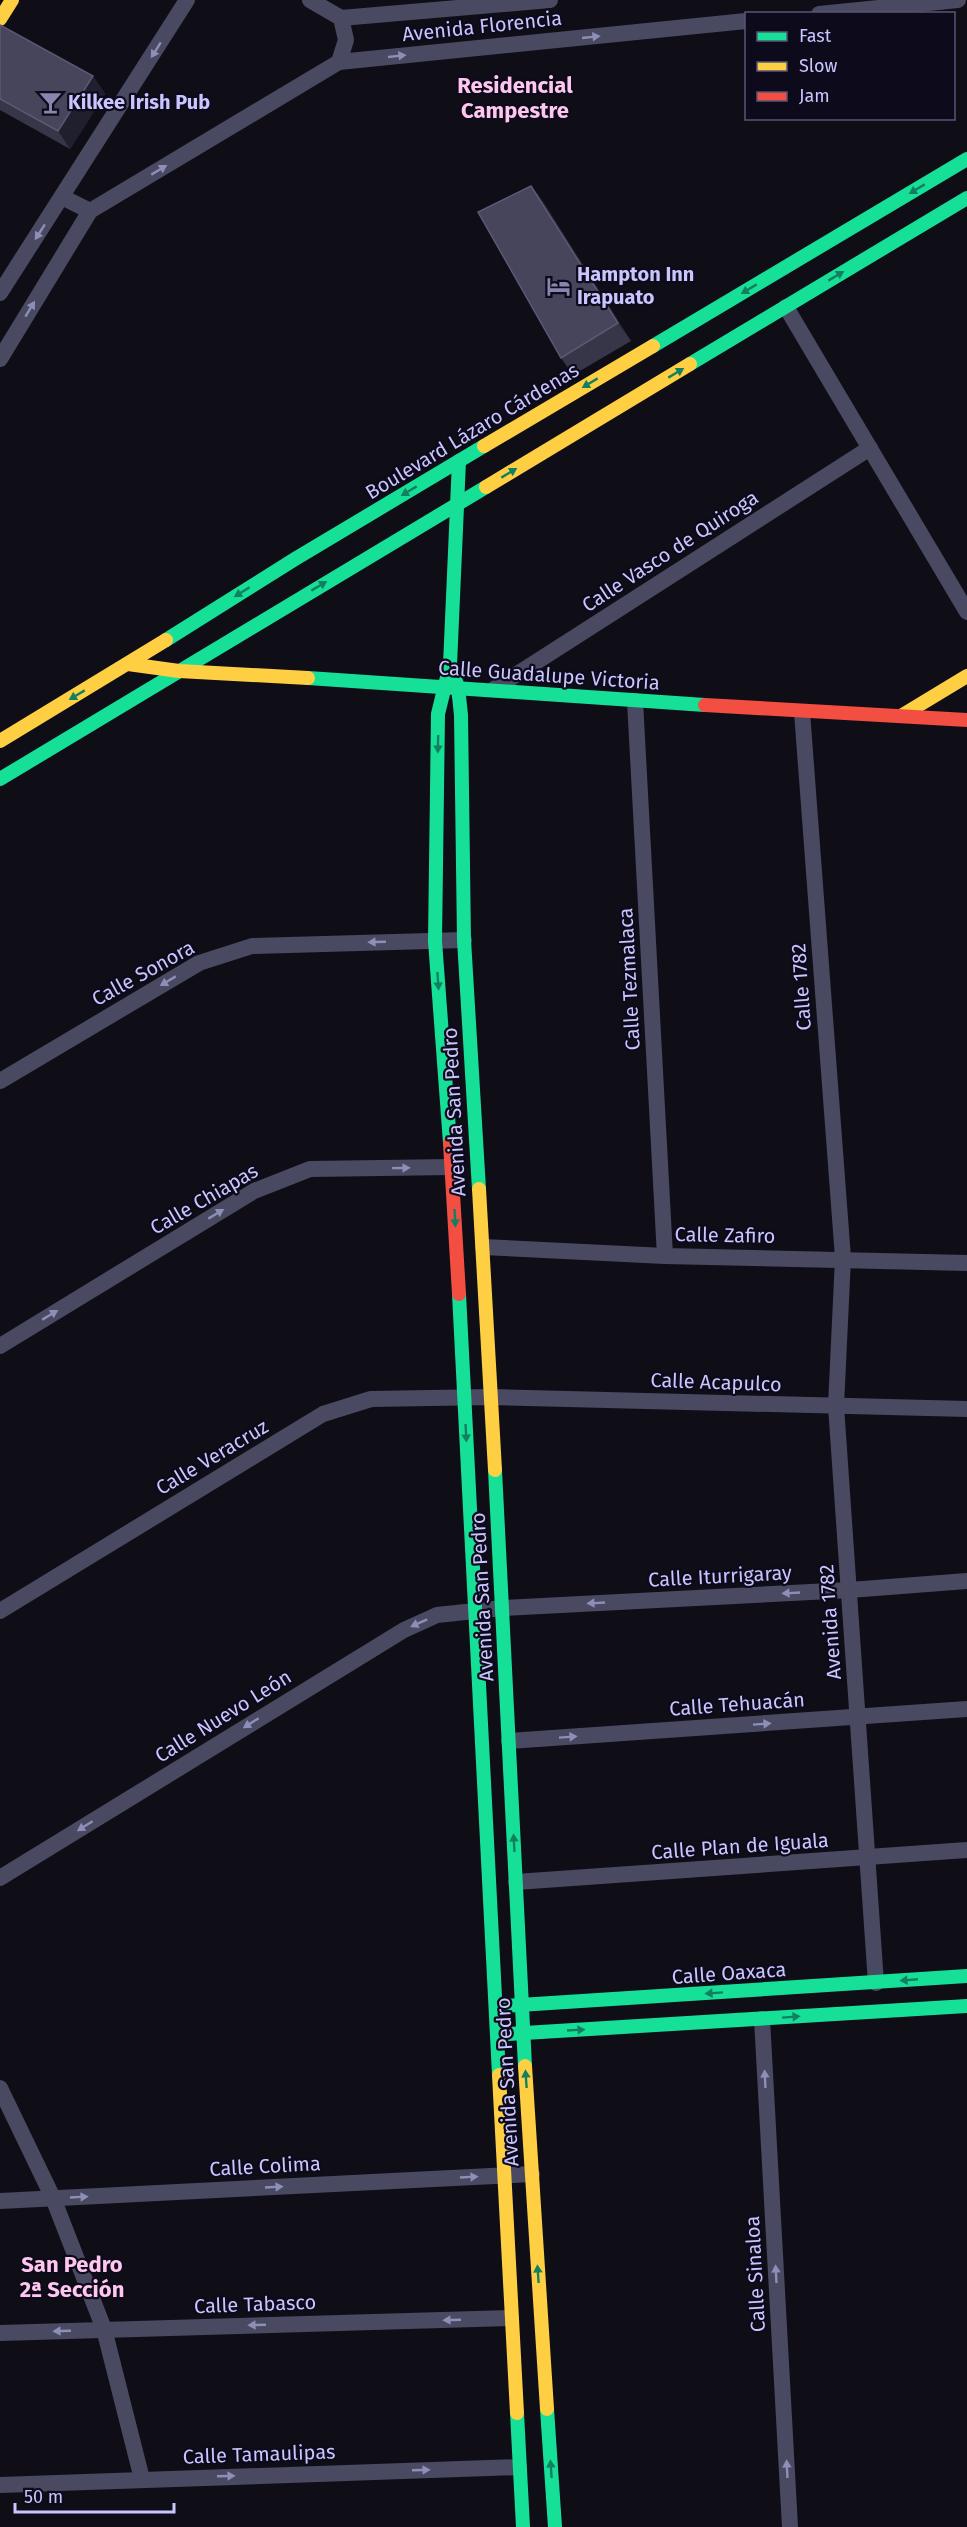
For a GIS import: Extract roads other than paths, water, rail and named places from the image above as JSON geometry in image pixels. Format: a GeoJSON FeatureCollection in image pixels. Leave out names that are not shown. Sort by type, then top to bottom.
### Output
{"type":"FeatureCollection","features":[{"type":"Feature","properties":{"kind":"street"},"geometry":{"type":"LineString","coordinates":[[0,19],[12,0]]}},
{"type":"Feature","properties":{"kind":"street"},"geometry":{"type":"LineString","coordinates":[[0,293],[187,0]]}},
{"type":"Feature","properties":{"kind":"street"},"geometry":{"type":"LineString","coordinates":[[0,359],[90,211],[339,62],[346,40],[341,18],[310,0]]}},
{"type":"Feature","properties":{"kind":"street","name":"Avenida Florencia"},"geometry":{"type":"LineString","coordinates":[[341,18],[550,0]]}},
{"type":"Feature","properties":{"kind":"street"},"geometry":{"type":"LineString","coordinates":[[835,12],[914,2],[958,0]]}},
{"type":"Feature","properties":{"kind":"street","name":"Avenida Florencia"},"geometry":{"type":"LineString","coordinates":[[339,62],[745,21]]}},
{"type":"Feature","properties":{"kind":"street","name":"Boulevard Lázaro Cárdenas"},"geometry":{"type":"LineString","coordinates":[[0,741],[295,559],[967,159]]}},
{"type":"Feature","properties":{"kind":"street"},"geometry":{"type":"LineString","coordinates":[[62,197],[90,211]]}},
{"type":"Feature","properties":{"kind":"street"},"geometry":{"type":"LineString","coordinates":[[0,779],[967,198]]}},
{"type":"Feature","properties":{"kind":"street"},"geometry":{"type":"LineString","coordinates":[[786,307],[967,612]]}},
{"type":"Feature","properties":{"kind":"street","name":"Calle Vasco de Quiroga"},"geometry":{"type":"LineString","coordinates":[[494,689],[870,448]]}},
{"type":"Feature","properties":{"kind":"street","name":"Avenida San Pedro"},"geometry":{"type":"LineString","coordinates":[[459,461],[451,687],[462,715],[464,940],[503,1608],[523,2033],[555,2527]]}},
{"type":"Feature","properties":{"kind":"street","name":"Calle Guadalupe Victoria"},"geometry":{"type":"LineString","coordinates":[[128,664],[179,671],[494,689],[802,712],[967,720]]}},
{"type":"Feature","properties":{"kind":"street"},"geometry":{"type":"LineString","coordinates":[[902,716],[967,676]]}},
{"type":"Feature","properties":{"kind":"street","name":"Avenida San Pedro"},"geometry":{"type":"LineString","coordinates":[[451,687],[438,714],[435,941],[452,1167],[494,2007],[523,2527]]}},
{"type":"Feature","properties":{"kind":"street","name":"Calle Tezmalaca"},"geometry":{"type":"LineString","coordinates":[[635,701],[665,1256]]}},
{"type":"Feature","properties":{"kind":"street","name":"Calle 1782"},"geometry":{"type":"LineString","coordinates":[[802,712],[843,1258]]}},
{"type":"Feature","properties":{"kind":"street","name":"Calle Sonora"},"geometry":{"type":"LineString","coordinates":[[0,1081],[198,963],[252,946],[464,940]]}},
{"type":"Feature","properties":{"kind":"street","name":"Calle Chiapas"},"geometry":{"type":"LineString","coordinates":[[0,1346],[263,1188],[310,1169],[452,1167]]}},
{"type":"Feature","properties":{"kind":"street","name":"Calle Zafiro"},"geometry":{"type":"LineString","coordinates":[[483,1247],[665,1256],[843,1258],[967,1263]]}},
{"type":"Feature","properties":{"kind":"street","name":"Avenida 1782"},"geometry":{"type":"LineString","coordinates":[[843,1258],[836,1406],[876,1983]]}},
{"type":"Feature","properties":{"kind":"street","name":"Calle Acapulco"},"geometry":{"type":"LineString","coordinates":[[464,1399],[491,1397],[967,1409]]}},
{"type":"Feature","properties":{"kind":"street","name":"Calle Veracruz"},"geometry":{"type":"LineString","coordinates":[[0,1611],[323,1414],[371,1399],[464,1399]]}},
{"type":"Feature","properties":{"kind":"street","name":"Calle Iturrigaray"},"geometry":{"type":"LineString","coordinates":[[475,1611],[849,1590],[967,1581]]}},
{"type":"Feature","properties":{"kind":"street","name":"Calle Nuevo León"},"geometry":{"type":"LineString","coordinates":[[0,1878],[404,1630],[437,1615],[475,1611]]}},
{"type":"Feature","properties":{"kind":"street","name":"Calle Tehuacán"},"geometry":{"type":"LineString","coordinates":[[509,1741],[967,1709]]}},
{"type":"Feature","properties":{"kind":"street","name":"Calle Plan de Iguala"},"geometry":{"type":"LineString","coordinates":[[516,1882],[967,1850]]}},
{"type":"Feature","properties":{"kind":"street","name":"Calle Oaxaca"},"geometry":{"type":"LineString","coordinates":[[956,1994],[967,1976]]}},
{"type":"Feature","properties":{"kind":"street","name":"Calle Oaxaca"},"geometry":{"type":"LineString","coordinates":[[494,2007],[876,1983],[956,1994]]}},
{"type":"Feature","properties":{"kind":"street","name":"Calle Oaxaca"},"geometry":{"type":"LineString","coordinates":[[496,2034],[762,2019],[956,1994]]}},
{"type":"Feature","properties":{"kind":"street","name":"Calle Sinaloa"},"geometry":{"type":"LineString","coordinates":[[762,2019],[790,2527]]}},
{"type":"Feature","properties":{"kind":"street"},"geometry":{"type":"LineString","coordinates":[[0,2088],[53,2198],[104,2329],[142,2479]]}},
{"type":"Feature","properties":{"kind":"street","name":"Calle Colima"},"geometry":{"type":"LineString","coordinates":[[0,2201],[532,2174]]}},
{"type":"Feature","properties":{"kind":"street","name":"Calle Tabasco"},"geometry":{"type":"LineString","coordinates":[[0,2333],[511,2319]]}},
{"type":"Feature","properties":{"kind":"street","name":"Calle Tamaulipas"},"geometry":{"type":"LineString","coordinates":[[0,2485],[519,2467]]}},
{"type":"Feature","properties":{"kind":"place","name":"Kilkee Irish Pub"},"geometry":{"type":"Point","coordinates":[50,102]}},
{"type":"Feature","properties":{"kind":"place","name":"Hampton Inn Irapuato"},"geometry":{"type":"Point","coordinates":[559,286]}},
{"type":"Feature","properties":{"kind":"district","name":"Residencial Campestre"},"geometry":{"type":"Point","coordinates":[515,98]}},
{"type":"Feature","properties":{"kind":"district","name":"San Pedro 2ª Sección"},"geometry":{"type":"Point","coordinates":[72,2276]}}]}
